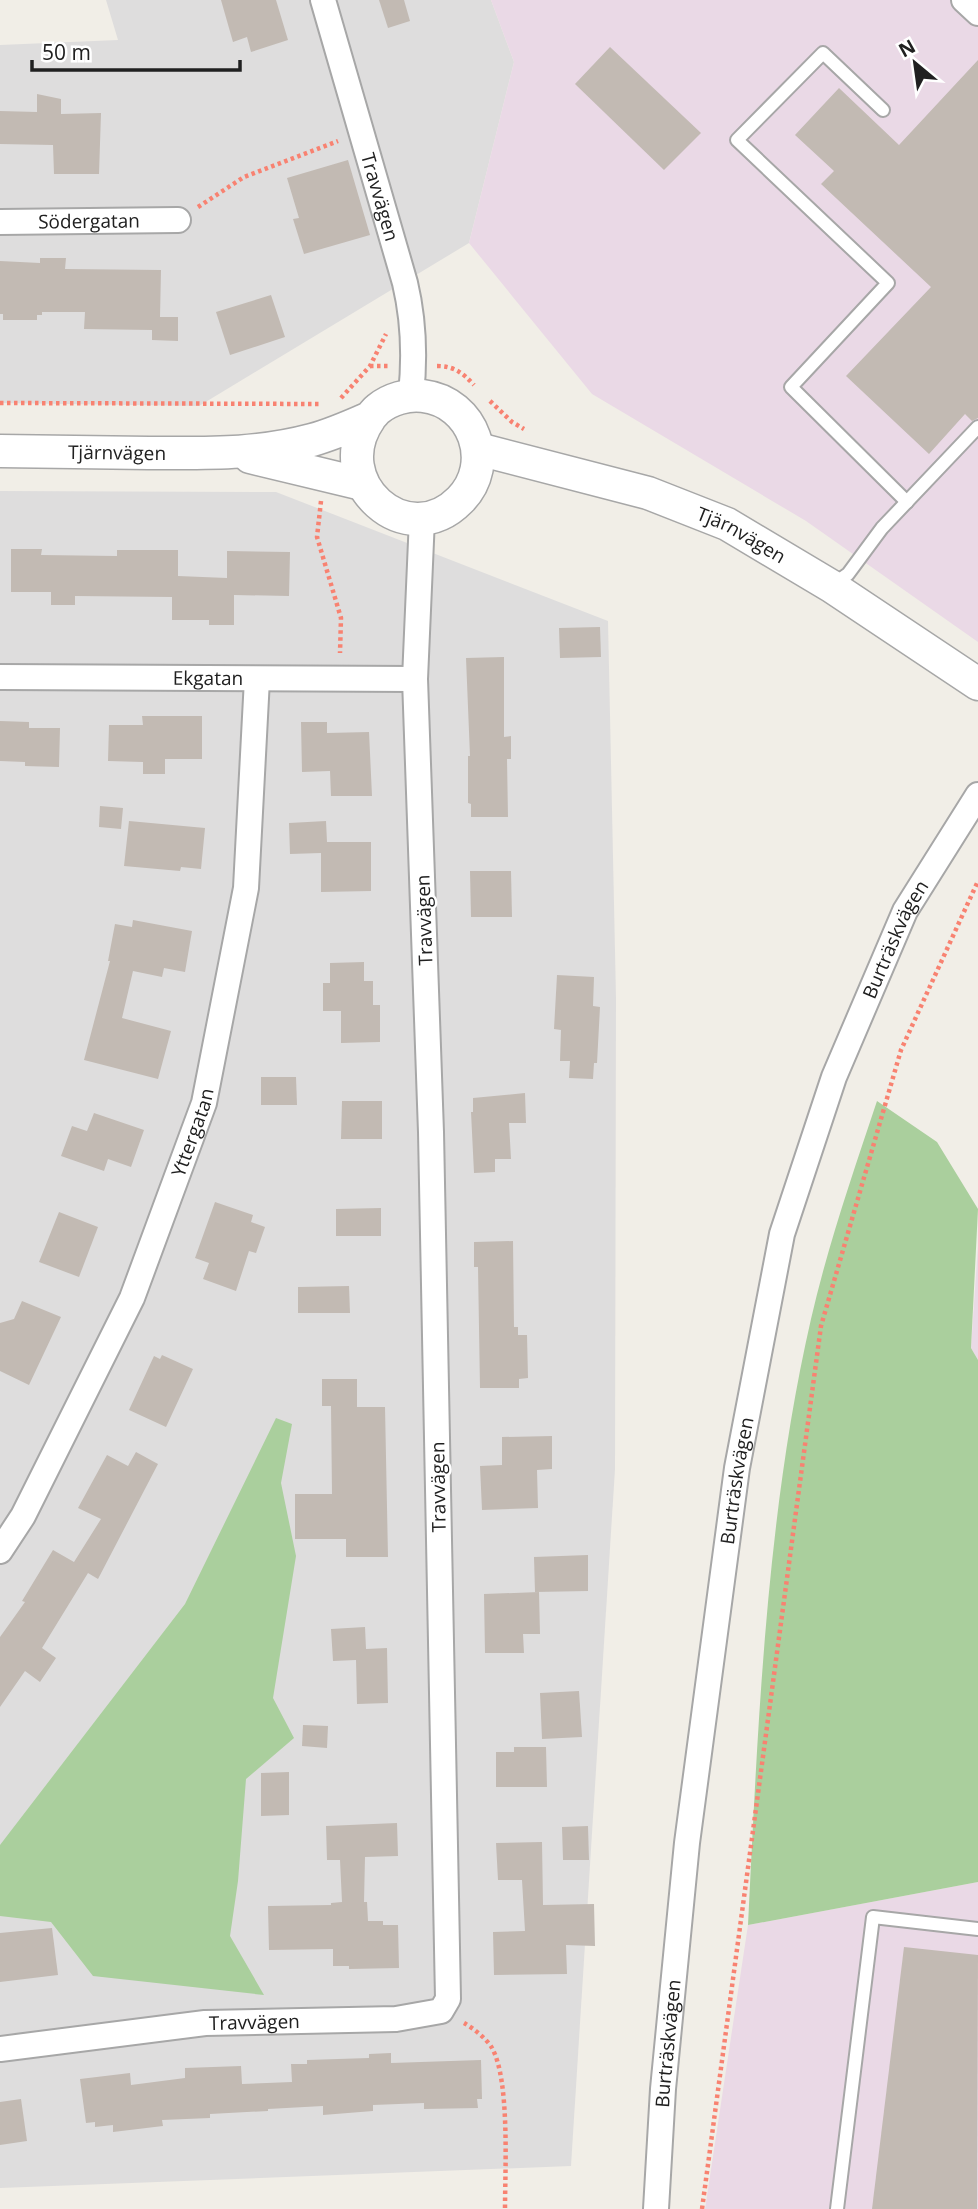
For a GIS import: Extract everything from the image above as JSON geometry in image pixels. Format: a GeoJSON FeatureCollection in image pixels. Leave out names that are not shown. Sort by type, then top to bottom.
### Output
{"type":"FeatureCollection","features":[{"type":"Feature","properties":{"kind":"street","name":"Travvägen"},"geometry":{"type":"LineString","coordinates":[[323,0],[413,317],[414,365],[411,396]]}},
{"type":"Feature","properties":{"kind":"street"},"geometry":{"type":"LineString","coordinates":[[964,0],[978,13]]}},
{"type":"Feature","properties":{"kind":"street","name":"Södergatan"},"geometry":{"type":"LineString","coordinates":[[0,222],[178,220]]}},
{"type":"Feature","properties":{"kind":"street"},"geometry":{"type":"LineString","coordinates":[[411,396],[433,397],[452,407],[471,428],[478,449],[475,475],[467,492],[452,507],[422,518],[391,512],[375,501],[362,484],[356,450],[370,418],[385,404],[411,396]]}},
{"type":"Feature","properties":{"kind":"street","name":"Tjärnvägen"},"geometry":{"type":"LineString","coordinates":[[0,451],[235,454],[291,446],[324,437],[370,418]]}},
{"type":"Feature","properties":{"kind":"street","name":"Tjärnvägen"},"geometry":{"type":"LineString","coordinates":[[478,449],[648,493],[727,524],[831,586],[978,684]]}},
{"type":"Feature","properties":{"kind":"street","name":"Tjärnvägen"},"geometry":{"type":"LineString","coordinates":[[235,454],[362,484]]}},
{"type":"Feature","properties":{"kind":"street","name":"Travvägen"},"geometry":{"type":"LineString","coordinates":[[0,2049],[205,2023],[396,2020],[441,2011],[448,1998],[431,1132],[415,679],[422,518]]}},
{"type":"Feature","properties":{"kind":"street","name":"Ekgatan"},"geometry":{"type":"LineString","coordinates":[[0,677],[415,679]]}},
{"type":"Feature","properties":{"kind":"street","name":"Yttergatan"},"geometry":{"type":"LineString","coordinates":[[0,1550],[23,1516],[132,1298],[204,1103],[246,888],[257,679]]}},
{"type":"Feature","properties":{"kind":"street","name":"Burträskvägen"},"geometry":{"type":"LineString","coordinates":[[656,2209],[663,2090],[694,1790],[737,1468],[782,1234],[834,1077],[905,911],[978,795]]}},
{"type":"Feature","properties":{"kind":"lane"},"geometry":{"type":"LineString","coordinates":[[883,110],[823,53],[737,140],[888,283],[791,387],[907,502]]}},
{"type":"Feature","properties":{"kind":"lane"},"geometry":{"type":"LineString","coordinates":[[831,586],[848,574],[882,528],[978,427]]}},
{"type":"Feature","properties":{"kind":"lane"},"geometry":{"type":"LineString","coordinates":[[837,2209],[873,1917],[978,1929]]}},
{"type":"Feature","properties":{"kind":"path"},"geometry":{"type":"LineString","coordinates":[[178,220],[244,177],[361,131]]}},
{"type":"Feature","properties":{"kind":"path"},"geometry":{"type":"LineString","coordinates":[[0,403],[326,404]]}},
{"type":"Feature","properties":{"kind":"path"},"geometry":{"type":"LineString","coordinates":[[702,2209],[821,1326],[901,1050],[978,881]]}},
{"type":"Feature","properties":{"kind":"path"},"geometry":{"type":"LineString","coordinates":[[441,2011],[469,2026],[491,2047],[499,2068],[505,2121],[505,2209]]}},
{"type":"Feature","properties":{"kind":"shaded area"},"geometry":{"type":"Polygon","coordinates":[[[106,0],[491,0],[514,62],[469,243],[199,406],[0,403],[0,45],[118,40],[106,0]]]}},
{"type":"Feature","properties":{"kind":"shaded area"},"geometry":{"type":"Polygon","coordinates":[[[491,0],[978,0],[978,642],[806,521],[592,394],[469,243],[514,62],[491,0]]]}},
{"type":"Feature","properties":{"kind":"shaded area"},"geometry":{"type":"Polygon","coordinates":[[[0,491],[276,492],[608,621],[616,998],[615,1469],[571,2166],[0,2188],[0,491]]]}},
{"type":"Feature","properties":{"kind":"shaded area"},"geometry":{"type":"Polygon","coordinates":[[[978,1246],[978,1360],[971,1348],[978,1246]]]}},
{"type":"Feature","properties":{"kind":"shaded area"},"geometry":{"type":"Polygon","coordinates":[[[978,1882],[978,2209],[705,2209],[748,1925],[978,1882]]]}},
{"type":"Feature","properties":{"kind":"green space"},"geometry":{"type":"Polygon","coordinates":[[[877,1101],[937,1142],[978,1209],[971,1348],[978,1360],[978,1882],[748,1925],[766,1620],[784,1468],[796,1393],[818,1291],[841,1209],[877,1101]]]}},
{"type":"Feature","properties":{"kind":"green space"},"geometry":{"type":"Polygon","coordinates":[[[276,1418],[292,1424],[281,1483],[296,1556],[273,1698],[294,1738],[246,1779],[238,1881],[230,1936],[264,1995],[93,1976],[51,1922],[0,1916],[0,1845],[185,1604],[276,1418]]]}},
{"type":"Feature","properties":{"kind":"building"},"geometry":{"type":"Polygon","coordinates":[[[221,0],[276,0],[288,40],[251,52],[247,37],[233,42],[221,0]]]}},
{"type":"Feature","properties":{"kind":"building"},"geometry":{"type":"Polygon","coordinates":[[[379,0],[404,0],[410,21],[388,28],[379,0]]]}},
{"type":"Feature","properties":{"kind":"building"},"geometry":{"type":"Polygon","coordinates":[[[610,47],[701,133],[664,170],[575,84],[610,47]]]}},
{"type":"Feature","properties":{"kind":"building"},"geometry":{"type":"Polygon","coordinates":[[[978,60],[978,418],[972,421],[965,414],[929,454],[846,376],[931,287],[821,184],[834,171],[795,135],[839,88],[899,145],[978,60]]]}},
{"type":"Feature","properties":{"kind":"building"},"geometry":{"type":"Polygon","coordinates":[[[37,94],[61,99],[61,114],[101,113],[99,174],[54,174],[53,145],[0,144],[0,111],[37,112],[37,94]]]}},
{"type":"Feature","properties":{"kind":"building"},"geometry":{"type":"Polygon","coordinates":[[[348,160],[370,235],[304,254],[293,219],[299,218],[287,178],[348,160]]]}},
{"type":"Feature","properties":{"kind":"building"},"geometry":{"type":"Polygon","coordinates":[[[40,258],[66,258],[65,269],[161,270],[160,317],[178,317],[178,341],[152,340],[152,330],[84,329],[85,312],[42,312],[42,315],[37,315],[37,320],[3,320],[3,314],[0,314],[0,261],[40,263],[40,258]]]}},
{"type":"Feature","properties":{"kind":"building"},"geometry":{"type":"Polygon","coordinates":[[[271,295],[285,337],[230,355],[216,312],[271,295]]]}},
{"type":"Feature","properties":{"kind":"building"},"geometry":{"type":"Polygon","coordinates":[[[11,549],[42,549],[41,555],[117,556],[117,550],[178,550],[178,576],[227,578],[227,551],[290,552],[289,596],[234,595],[234,625],[209,625],[209,620],[172,620],[172,597],[75,596],[75,605],[51,605],[51,592],[11,592],[11,549]]]}},
{"type":"Feature","properties":{"kind":"building"},"geometry":{"type":"Polygon","coordinates":[[[600,627],[601,657],[560,658],[559,628],[600,627]]]}},
{"type":"Feature","properties":{"kind":"building"},"geometry":{"type":"Polygon","coordinates":[[[504,657],[504,737],[511,736],[511,759],[507,759],[508,817],[471,817],[471,804],[468,803],[470,756],[466,658],[504,657]]]}},
{"type":"Feature","properties":{"kind":"building"},"geometry":{"type":"Polygon","coordinates":[[[142,716],[202,716],[202,759],[165,759],[165,774],[143,774],[143,762],[108,761],[109,725],[143,725],[142,716]]]}},
{"type":"Feature","properties":{"kind":"building"},"geometry":{"type":"Polygon","coordinates":[[[0,721],[29,722],[29,728],[60,728],[59,767],[25,766],[25,762],[0,761],[0,721]]]}},
{"type":"Feature","properties":{"kind":"building"},"geometry":{"type":"Polygon","coordinates":[[[301,722],[327,722],[327,733],[369,732],[372,796],[331,796],[330,771],[302,772],[301,722]]]}},
{"type":"Feature","properties":{"kind":"building"},"geometry":{"type":"Polygon","coordinates":[[[100,806],[123,808],[121,829],[99,827],[100,806]]]}},
{"type":"Feature","properties":{"kind":"building"},"geometry":{"type":"Polygon","coordinates":[[[129,821],[205,828],[201,869],[181,867],[180,871],[124,866],[129,821]]]}},
{"type":"Feature","properties":{"kind":"building"},"geometry":{"type":"Polygon","coordinates":[[[326,821],[327,842],[371,842],[371,891],[321,892],[321,853],[290,854],[289,823],[326,821]]]}},
{"type":"Feature","properties":{"kind":"building"},"geometry":{"type":"Polygon","coordinates":[[[470,871],[511,871],[512,917],[471,917],[470,871]]]}},
{"type":"Feature","properties":{"kind":"building"},"geometry":{"type":"Polygon","coordinates":[[[133,920],[192,931],[185,972],[164,968],[162,977],[133,971],[122,1018],[171,1031],[158,1079],[84,1060],[110,961],[115,924],[132,927],[133,920]]]}},
{"type":"Feature","properties":{"kind":"building"},"geometry":{"type":"Polygon","coordinates":[[[364,962],[364,981],[373,981],[373,1005],[380,1005],[380,1042],[341,1043],[341,1011],[323,1011],[323,983],[330,983],[330,963],[364,962]]]}},
{"type":"Feature","properties":{"kind":"building"},"geometry":{"type":"Polygon","coordinates":[[[557,975],[594,977],[593,1006],[600,1007],[597,1063],[594,1063],[593,1079],[569,1078],[570,1061],[560,1061],[561,1030],[554,1029],[557,975]]]}},
{"type":"Feature","properties":{"kind":"building"},"geometry":{"type":"Polygon","coordinates":[[[261,1077],[296,1077],[297,1105],[261,1105],[261,1077]]]}},
{"type":"Feature","properties":{"kind":"building"},"geometry":{"type":"Polygon","coordinates":[[[525,1093],[526,1123],[509,1123],[511,1159],[495,1159],[495,1172],[474,1173],[471,1112],[473,1098],[525,1093]]]}},
{"type":"Feature","properties":{"kind":"building"},"geometry":{"type":"Polygon","coordinates":[[[342,1101],[382,1101],[382,1139],[341,1139],[342,1101]]]}},
{"type":"Feature","properties":{"kind":"building"},"geometry":{"type":"Polygon","coordinates":[[[94,1113],[144,1130],[131,1167],[108,1159],[104,1171],[61,1156],[72,1126],[87,1131],[94,1113]]]}},
{"type":"Feature","properties":{"kind":"building"},"geometry":{"type":"Polygon","coordinates":[[[215,1202],[253,1215],[251,1222],[265,1227],[256,1253],[249,1251],[236,1291],[203,1279],[209,1263],[195,1258],[215,1202]]]}},
{"type":"Feature","properties":{"kind":"building"},"geometry":{"type":"Polygon","coordinates":[[[381,1208],[381,1236],[336,1236],[336,1209],[381,1208]]]}},
{"type":"Feature","properties":{"kind":"building"},"geometry":{"type":"Polygon","coordinates":[[[59,1212],[98,1227],[79,1277],[39,1262],[59,1212]]]}},
{"type":"Feature","properties":{"kind":"building"},"geometry":{"type":"Polygon","coordinates":[[[513,1241],[514,1327],[518,1327],[518,1335],[527,1335],[528,1378],[519,1379],[519,1388],[480,1388],[478,1267],[474,1267],[474,1242],[513,1241]]]}},
{"type":"Feature","properties":{"kind":"building"},"geometry":{"type":"Polygon","coordinates":[[[349,1286],[350,1313],[298,1313],[298,1287],[349,1286]]]}},
{"type":"Feature","properties":{"kind":"building"},"geometry":{"type":"Polygon","coordinates":[[[22,1301],[61,1317],[29,1385],[0,1371],[0,1323],[14,1319],[22,1301]]]}},
{"type":"Feature","properties":{"kind":"building"},"geometry":{"type":"Polygon","coordinates":[[[162,1355],[193,1369],[166,1427],[129,1410],[154,1356],[160,1359],[162,1355]]]}},
{"type":"Feature","properties":{"kind":"building"},"geometry":{"type":"Polygon","coordinates":[[[322,1379],[357,1379],[357,1407],[385,1407],[388,1557],[346,1557],[346,1539],[295,1539],[295,1494],[332,1494],[331,1406],[322,1406],[322,1379]]]}},
{"type":"Feature","properties":{"kind":"building"},"geometry":{"type":"Polygon","coordinates":[[[552,1436],[552,1469],[537,1470],[538,1508],[482,1510],[480,1466],[502,1465],[502,1437],[552,1436]]]}},
{"type":"Feature","properties":{"kind":"building"},"geometry":{"type":"Polygon","coordinates":[[[136,1452],[158,1464],[98,1579],[88,1573],[42,1648],[56,1658],[40,1682],[25,1671],[0,1707],[0,1637],[25,1602],[22,1601],[53,1550],[74,1562],[101,1519],[78,1508],[107,1455],[128,1466],[136,1452]]]}},
{"type":"Feature","properties":{"kind":"building"},"geometry":{"type":"Polygon","coordinates":[[[588,1555],[588,1591],[535,1592],[534,1557],[588,1555]]]}},
{"type":"Feature","properties":{"kind":"building"},"geometry":{"type":"Polygon","coordinates":[[[539,1592],[540,1634],[523,1634],[524,1653],[485,1653],[484,1594],[539,1592]]]}},
{"type":"Feature","properties":{"kind":"building"},"geometry":{"type":"Polygon","coordinates":[[[365,1627],[366,1649],[387,1648],[388,1703],[357,1704],[356,1660],[333,1661],[331,1629],[365,1627]]]}},
{"type":"Feature","properties":{"kind":"building"},"geometry":{"type":"Polygon","coordinates":[[[579,1691],[582,1737],[542,1739],[540,1693],[579,1691]]]}},
{"type":"Feature","properties":{"kind":"building"},"geometry":{"type":"Polygon","coordinates":[[[303,1725],[328,1726],[327,1748],[302,1746],[303,1725]]]}},
{"type":"Feature","properties":{"kind":"building"},"geometry":{"type":"Polygon","coordinates":[[[514,1747],[546,1747],[547,1787],[496,1787],[496,1752],[514,1752],[514,1747]]]}},
{"type":"Feature","properties":{"kind":"building"},"geometry":{"type":"Polygon","coordinates":[[[289,1772],[289,1815],[261,1816],[261,1773],[289,1772]]]}},
{"type":"Feature","properties":{"kind":"building"},"geometry":{"type":"Polygon","coordinates":[[[397,1823],[398,1856],[365,1857],[364,1902],[367,1902],[368,1921],[398,1925],[399,1968],[349,1969],[349,1966],[333,1966],[333,1949],[269,1950],[268,1906],[331,1905],[342,1902],[340,1860],[327,1860],[326,1826],[397,1823]]]}},
{"type":"Feature","properties":{"kind":"building"},"geometry":{"type":"Polygon","coordinates":[[[588,1826],[589,1860],[563,1860],[562,1827],[588,1826]]]}},
{"type":"Feature","properties":{"kind":"building"},"geometry":{"type":"Polygon","coordinates":[[[542,1842],[543,1905],[594,1904],[595,1946],[566,1945],[567,1974],[494,1975],[493,1932],[525,1931],[522,1880],[498,1880],[496,1843],[542,1842]]]}},
{"type":"Feature","properties":{"kind":"building"},"geometry":{"type":"Polygon","coordinates":[[[52,1928],[58,1975],[0,1982],[0,1933],[52,1928]]]}},
{"type":"Feature","properties":{"kind":"building"},"geometry":{"type":"Polygon","coordinates":[[[904,1947],[978,1955],[977,2209],[872,2209],[904,1947]]]}},
{"type":"Feature","properties":{"kind":"building"},"geometry":{"type":"Polygon","coordinates":[[[391,2053],[391,2063],[481,2060],[482,2099],[477,2099],[478,2108],[424,2109],[424,2103],[373,2105],[373,2111],[323,2115],[323,2106],[268,2109],[210,2114],[210,2118],[162,2120],[163,2126],[113,2132],[113,2125],[95,2127],[95,2122],[86,2123],[80,2079],[130,2073],[131,2085],[185,2078],[185,2068],[241,2066],[242,2084],[292,2082],[291,2064],[307,2064],[307,2060],[369,2058],[369,2054],[391,2053]]]}},
{"type":"Feature","properties":{"kind":"building"},"geometry":{"type":"Polygon","coordinates":[[[21,2099],[27,2141],[0,2145],[0,2102],[21,2099]]]}}]}
